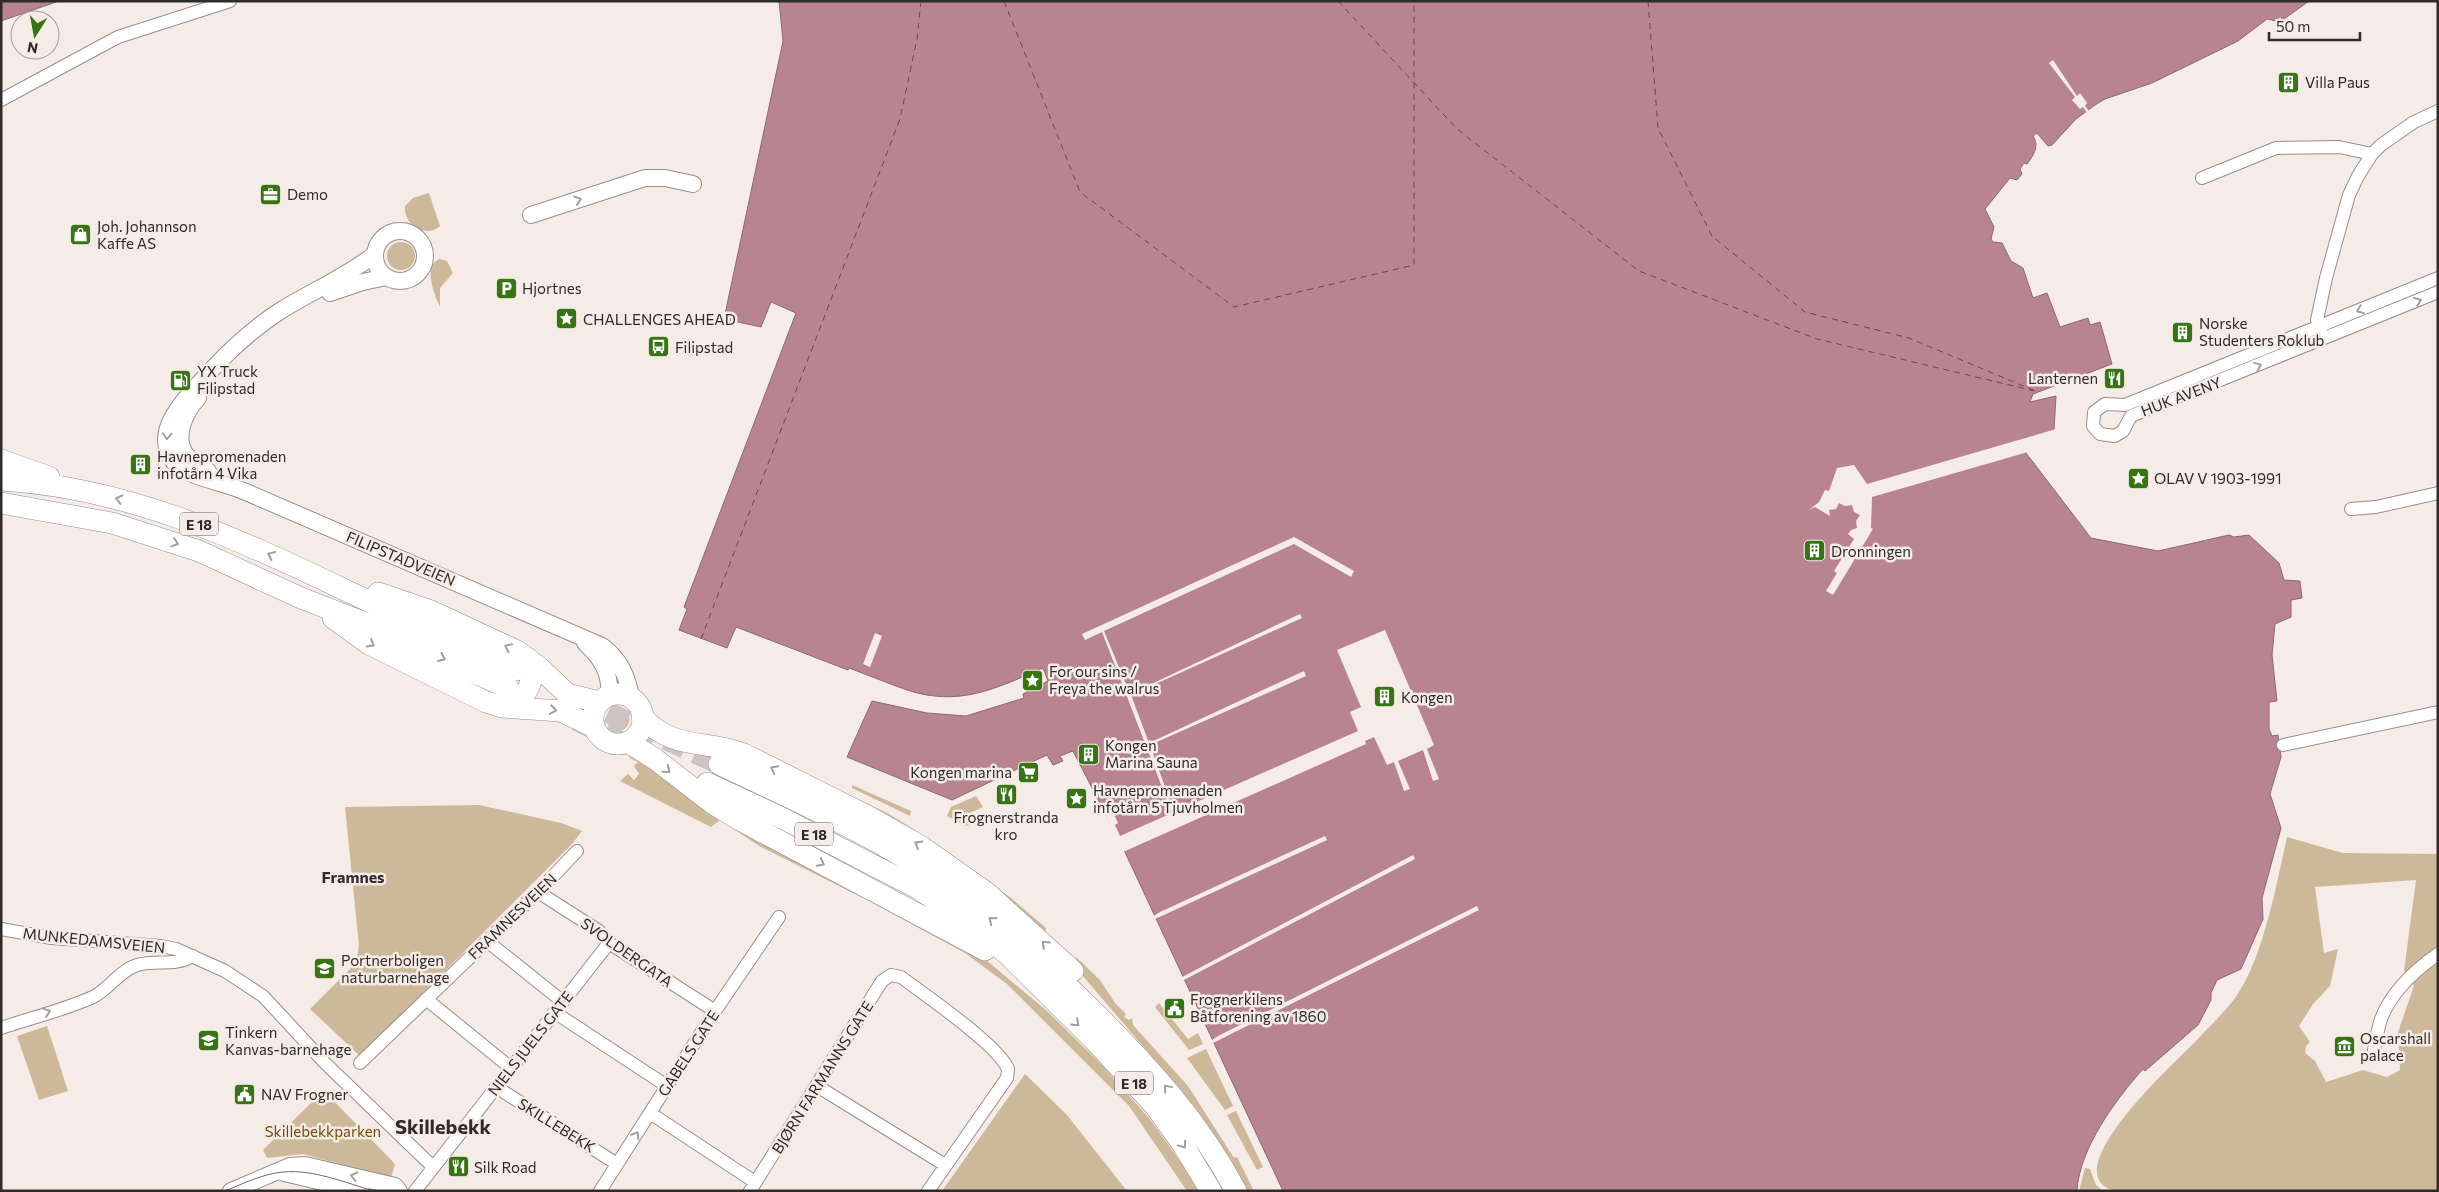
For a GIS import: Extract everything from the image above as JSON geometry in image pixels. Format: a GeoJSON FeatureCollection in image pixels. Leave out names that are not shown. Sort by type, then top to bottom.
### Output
{"type":"FeatureCollection","features":[{"type":"Feature","properties":{"kind":"highway"},"geometry":{"type":"LineString","coordinates":[[1,460],[77,489]]}},
{"type":"Feature","properties":{"kind":"highway","name":"E 18"},"geometry":{"type":"LineString","coordinates":[[1,480],[77,489],[172,514],[240,541],[315,576],[516,681],[502,707],[486,702],[369,644],[301,598],[253,575],[175,543],[112,523],[1,503]]}},
{"type":"Feature","properties":{"kind":"highway"},"geometry":{"type":"LineString","coordinates":[[1,517],[54,512]]}},
{"type":"Feature","properties":{"kind":"highway"},"geometry":{"type":"LineString","coordinates":[[516,681],[567,694],[604,699],[620,694],[632,698],[639,707],[642,717],[639,732],[628,742],[614,744],[607,742],[594,727],[561,711],[516,681]]}},
{"type":"Feature","properties":{"kind":"highway"},"geometry":{"type":"LineString","coordinates":[[594,727],[593,714],[604,699]]}},
{"type":"Feature","properties":{"kind":"highway"},"geometry":{"type":"LineString","coordinates":[[642,717],[655,730],[675,740],[728,748],[744,754],[869,817],[922,847],[986,893],[1068,966],[1079,978],[1093,1011]]}},
{"type":"Feature","properties":{"kind":"highway"},"geometry":{"type":"LineString","coordinates":[[628,742],[655,759],[704,798],[738,819],[986,950],[1041,989]]}},
{"type":"Feature","properties":{"kind":"highway","name":"E 18"},"geometry":{"type":"LineString","coordinates":[[719,764],[886,847],[956,892],[1026,948],[1093,1011],[1144,1062],[1170,1092],[1209,1142],[1236,1191]]}},
{"type":"Feature","properties":{"kind":"highway","name":"E 18"},"geometry":{"type":"LineString","coordinates":[[707,784],[784,819],[919,889],[963,919],[1006,954],[1095,1041],[1154,1106],[1183,1145],[1211,1191]]}},
{"type":"Feature","properties":{"kind":"street"},"geometry":{"type":"LineString","coordinates":[[1,100],[118,37],[230,1]]}},
{"type":"Feature","properties":{"kind":"street"},"geometry":{"type":"LineString","coordinates":[[2321,333],[2318,316],[2328,270],[2349,195],[2372,154],[2414,122],[2438,112]]}},
{"type":"Feature","properties":{"kind":"street"},"geometry":{"type":"LineString","coordinates":[[2202,178],[2276,148],[2339,147],[2372,154]]}},
{"type":"Feature","properties":{"kind":"street"},"geometry":{"type":"LineString","coordinates":[[531,215],[645,178],[665,178],[693,184]]}},
{"type":"Feature","properties":{"kind":"street","name":"FILIPSTADVEIEN"},"geometry":{"type":"LineString","coordinates":[[226,483],[190,460],[184,454],[180,432],[194,402],[237,356],[291,314],[333,292],[386,277],[401,281],[414,277],[424,262],[424,249],[422,243],[409,233],[392,232],[382,239],[375,254],[350,272],[280,312],[238,342],[177,408],[170,420],[166,440],[174,462],[194,474],[226,483],[602,646],[616,659],[625,673],[632,698]]}},
{"type":"Feature","properties":{"kind":"street"},"geometry":{"type":"LineString","coordinates":[[375,254],[377,267],[386,277]]}},
{"type":"Feature","properties":{"kind":"street","name":"HUK AVENY"},"geometry":{"type":"LineString","coordinates":[[2232,369],[2125,405],[2105,404],[2094,412],[2093,426],[2100,434],[2115,436],[2122,431],[2131,416],[2232,369],[2392,304],[2438,278]]}},
{"type":"Feature","properties":{"kind":"street","name":"HUK AVENY"},"geometry":{"type":"LineString","coordinates":[[2392,304],[2438,292]]}},
{"type":"Feature","properties":{"kind":"street"},"geometry":{"type":"LineString","coordinates":[[2351,509],[2376,507],[2438,493]]}},
{"type":"Feature","properties":{"kind":"street","name":"FILIPSTADVEIEN"},"geometry":{"type":"LineString","coordinates":[[575,635],[594,651],[606,668],[610,683],[604,699]]}},
{"type":"Feature","properties":{"kind":"street"},"geometry":{"type":"LineString","coordinates":[[2283,745],[2438,712]]}},
{"type":"Feature","properties":{"kind":"street","name":"FRAMNESVEIEN"},"geometry":{"type":"LineString","coordinates":[[360,1063],[538,892],[578,851]]}},
{"type":"Feature","properties":{"kind":"street","name":"SVOLDERGATA"},"geometry":{"type":"LineString","coordinates":[[538,892],[599,931],[609,943],[715,1011]]}},
{"type":"Feature","properties":{"kind":"street","name":"GABELS GATE"},"geometry":{"type":"LineString","coordinates":[[600,1191],[715,1011],[779,917]]}},
{"type":"Feature","properties":{"kind":"street","name":"MUNKEDAMSVEIEN"},"geometry":{"type":"LineString","coordinates":[[1,929],[52,938],[161,946],[176,949],[225,972],[263,996],[326,1064],[433,1167]]}},
{"type":"Feature","properties":{"kind":"street"},"geometry":{"type":"LineString","coordinates":[[487,941],[562,1001]]}},
{"type":"Feature","properties":{"kind":"street","name":"NIELS JUELS GATE"},"geometry":{"type":"LineString","coordinates":[[415,1191],[609,943]]}},
{"type":"Feature","properties":{"kind":"street"},"geometry":{"type":"LineString","coordinates":[[2374,1050],[2381,1019],[2393,998],[2409,979],[2438,954]]}},
{"type":"Feature","properties":{"kind":"street"},"geometry":{"type":"LineString","coordinates":[[1,1028],[94,996],[120,975],[135,966],[147,963],[178,963],[193,956]]}},
{"type":"Feature","properties":{"kind":"street","name":"BJØRN FARMANNS GATE"},"geometry":{"type":"LineString","coordinates":[[753,1186],[882,981],[891,975],[900,977],[974,1034],[1002,1060],[1008,1070],[1007,1078],[945,1166]]}},
{"type":"Feature","properties":{"kind":"street"},"geometry":{"type":"LineString","coordinates":[[426,1000],[511,1068]]}},
{"type":"Feature","properties":{"kind":"street"},"geometry":{"type":"LineString","coordinates":[[554,1012],[667,1086]]}},
{"type":"Feature","properties":{"kind":"street"},"geometry":{"type":"LineString","coordinates":[[817,1086],[945,1166],[928,1191]]}},
{"type":"Feature","properties":{"kind":"street","name":"SKILLEBEKK"},"geometry":{"type":"LineString","coordinates":[[496,1087],[617,1164]]}},
{"type":"Feature","properties":{"kind":"street"},"geometry":{"type":"LineString","coordinates":[[650,1113],[753,1186]]}},
{"type":"Feature","properties":{"kind":"street"},"geometry":{"type":"LineString","coordinates":[[230,1191],[290,1166],[316,1166],[395,1186],[399,1191]]}},
{"type":"Feature","properties":{"kind":"street"},"geometry":{"type":"LineString","coordinates":[[279,1172],[360,1191]]}},
{"type":"Feature","properties":{"kind":"green space"},"geometry":{"type":"Polygon","coordinates":[[[429,193],[440,226],[428,231],[416,228],[412,224],[405,213],[405,206],[413,198],[429,193]]]}},
{"type":"Feature","properties":{"kind":"green space"},"geometry":{"type":"Polygon","coordinates":[[[401,242],[411,246],[415,256],[411,266],[401,270],[391,266],[387,256],[391,246],[401,242]]]}},
{"type":"Feature","properties":{"kind":"green space"},"geometry":{"type":"Polygon","coordinates":[[[439,259],[447,261],[453,273],[440,288],[440,307],[431,280],[432,264],[439,259]]]}},
{"type":"Feature","properties":{"kind":"green space"},"geometry":{"type":"Polygon","coordinates":[[[618,709],[626,712],[629,720],[626,728],[618,731],[610,728],[607,720],[610,712],[618,709]]]}},
{"type":"Feature","properties":{"kind":"green space"},"geometry":{"type":"Polygon","coordinates":[[[641,759],[720,820],[711,827],[620,781],[628,774],[634,780],[639,774],[634,766],[641,759]]]}},
{"type":"Feature","properties":{"kind":"green space"},"geometry":{"type":"Polygon","coordinates":[[[827,784],[889,814],[915,830],[1011,898],[1046,928],[1045,932],[1074,960],[1077,958],[1100,980],[1115,1003],[1126,1014],[1124,1017],[1129,1020],[1132,1018],[1133,1025],[1188,1086],[1234,1158],[1237,1157],[1254,1191],[1247,1191],[1223,1148],[1194,1106],[1071,962],[827,784]]]}},
{"type":"Feature","properties":{"kind":"green space"},"geometry":{"type":"Polygon","coordinates":[[[852,785],[911,811],[910,816],[852,788],[852,785]]]}},
{"type":"Feature","properties":{"kind":"green space"},"geometry":{"type":"Polygon","coordinates":[[[976,796],[983,807],[964,816],[969,825],[966,826],[947,816],[951,807],[976,796]]]}},
{"type":"Feature","properties":{"kind":"green space"},"geometry":{"type":"Polygon","coordinates":[[[479,805],[561,823],[582,831],[572,844],[360,1056],[310,1009],[356,963],[359,946],[345,807],[479,805]]]}},
{"type":"Feature","properties":{"kind":"green space"},"geometry":{"type":"Polygon","coordinates":[[[735,830],[793,857],[986,960],[1046,1010],[1101,1064],[1149,1118],[1190,1175],[1198,1191],[1187,1191],[1129,1106],[1007,984],[965,953],[867,900],[761,847],[735,830]]]}},
{"type":"Feature","properties":{"kind":"green space"},"geometry":{"type":"Polygon","coordinates":[[[2287,837],[2343,853],[2438,854],[2438,1191],[2115,1191],[2099,1181],[2098,1164],[2107,1142],[2144,1094],[2218,1018],[2239,992],[2256,958],[2263,938],[2287,837]],[[2416,880],[2315,887],[2324,953],[2338,949],[2330,986],[2313,1004],[2299,1026],[2310,1042],[2306,1046],[2305,1053],[2315,1061],[2326,1082],[2363,1070],[2387,1077],[2400,1070],[2398,1032],[2414,986],[2404,971],[2416,880]]]}},
{"type":"Feature","properties":{"kind":"green space"},"geometry":{"type":"Polygon","coordinates":[[[1159,1003],[1188,1039],[1198,1033],[1203,1044],[1189,1050],[1155,1007],[1159,1003]]]}},
{"type":"Feature","properties":{"kind":"green space"},"geometry":{"type":"Polygon","coordinates":[[[47,1026],[68,1091],[39,1100],[17,1036],[47,1026]]]}},
{"type":"Feature","properties":{"kind":"green space"},"geometry":{"type":"Polygon","coordinates":[[[1206,1049],[1233,1106],[1225,1110],[1187,1058],[1206,1049]]]}},
{"type":"Feature","properties":{"kind":"green space"},"geometry":{"type":"Polygon","coordinates":[[[1025,1074],[1067,1115],[1127,1191],[942,1191],[1025,1074]]]}},
{"type":"Feature","properties":{"kind":"green space","name":"Skillebekkparken"},"geometry":{"type":"Polygon","coordinates":[[[326,1093],[395,1164],[391,1178],[303,1154],[267,1158],[263,1150],[313,1101],[326,1093]]]}},
{"type":"Feature","properties":{"kind":"green space"},"geometry":{"type":"Polygon","coordinates":[[[1236,1111],[1263,1167],[1257,1170],[1227,1115],[1236,1111]]]}},
{"type":"Feature","properties":{"kind":"green space"},"geometry":{"type":"Polygon","coordinates":[[[2085,1168],[2090,1169],[2096,1185],[2103,1191],[2079,1191],[2085,1168]]]}},
{"type":"Feature","properties":{"kind":"shaded area"},"geometry":{"type":"Polygon","coordinates":[[[1,1],[59,1],[33,10],[10,10],[10,18],[1,21],[1,1]]]}},
{"type":"Feature","properties":{"kind":"shaded area"},"geometry":{"type":"Polygon","coordinates":[[[779,1],[2309,1],[2280,22],[2267,19],[2238,41],[2152,83],[2105,99],[2076,119],[2052,145],[2048,146],[2037,133],[2033,136],[2036,143],[2035,151],[2027,164],[2024,163],[2020,169],[2022,174],[2017,180],[2010,178],[1985,209],[1994,227],[1991,239],[1993,242],[2002,243],[2011,261],[2023,268],[2033,298],[2047,293],[2060,327],[2088,318],[2090,325],[2100,322],[2112,364],[2033,394],[2030,402],[2056,396],[2054,430],[2021,440],[2026,453],[2091,538],[2158,551],[2229,535],[2234,537],[2249,535],[2279,563],[2284,580],[2300,581],[2302,598],[2291,600],[2291,617],[2275,624],[2272,655],[2277,701],[2269,702],[2269,729],[2272,736],[2278,735],[2281,757],[2270,794],[2281,828],[2262,898],[2263,919],[2241,969],[2217,980],[2211,993],[2211,1000],[2198,1025],[2145,1071],[2143,1069],[2111,1110],[2084,1158],[2077,1191],[1283,1191],[1124,850],[1073,751],[1060,756],[1063,761],[1053,765],[1047,755],[952,800],[847,757],[872,701],[927,713],[966,716],[1024,698],[1023,694],[1048,681],[1043,668],[993,689],[960,696],[943,697],[907,690],[849,668],[848,670],[736,627],[727,648],[679,630],[687,609],[684,607],[796,313],[771,302],[761,327],[724,319],[783,41],[779,1]]]}},
{"type":"Feature","properties":{"kind":"pier"},"geometry":{"type":"Polygon","coordinates":[[[2053,60],[2077,96],[2080,93],[2087,103],[2085,106],[2089,111],[2087,113],[2083,107],[2080,109],[2072,100],[2075,97],[2049,63],[2053,60]]]}},
{"type":"Feature","properties":{"kind":"pier","name":"Dronningen"},"geometry":{"type":"Polygon","coordinates":[[[2056,429],[2055,432],[2024,441],[2028,452],[1872,497],[1871,528],[1873,529],[1833,595],[1826,591],[1837,573],[1834,571],[1854,539],[1848,534],[1851,530],[1857,528],[1856,521],[1860,515],[1854,512],[1852,505],[1845,506],[1839,503],[1836,509],[1829,510],[1830,516],[1815,507],[1809,510],[1819,502],[1825,490],[1829,491],[1837,468],[1854,465],[1867,484],[2056,429]]]}},
{"type":"Feature","properties":{"kind":"pier"},"geometry":{"type":"Polygon","coordinates":[[[1294,537],[1354,571],[1351,577],[1294,544],[1104,631],[1130,694],[1300,614],[1302,618],[1131,695],[1149,743],[1304,671],[1306,676],[1150,745],[1174,812],[1358,731],[1350,712],[1361,707],[1337,650],[1385,630],[1434,745],[1427,749],[1439,779],[1433,781],[1423,750],[1398,761],[1410,789],[1404,791],[1394,762],[1387,765],[1374,737],[1365,741],[1366,744],[1123,852],[1101,806],[1109,803],[1118,823],[1115,825],[1120,836],[1172,813],[1102,632],[1085,640],[1082,634],[1294,537]]]}},
{"type":"Feature","properties":{"kind":"pier"},"geometry":{"type":"Polygon","coordinates":[[[875,633],[882,636],[870,667],[863,664],[875,633]]]}},
{"type":"Feature","properties":{"kind":"pier"},"geometry":{"type":"Polygon","coordinates":[[[1325,836],[1327,840],[1153,920],[1152,917],[1160,912],[1325,836]]]}},
{"type":"Feature","properties":{"kind":"pier"},"geometry":{"type":"Polygon","coordinates":[[[1413,855],[1415,859],[1182,981],[1180,978],[1188,974],[1413,855]]]}},
{"type":"Feature","properties":{"kind":"pier"},"geometry":{"type":"Polygon","coordinates":[[[1477,906],[1479,910],[1213,1043],[1212,1040],[1218,1036],[1477,906]]]}},
{"type":"Feature","properties":{"kind":"ferry route"},"geometry":{"type":"LineString","coordinates":[[701,639],[900,119],[917,39],[921,1]]}},
{"type":"Feature","properties":{"kind":"ferry route"},"geometry":{"type":"LineString","coordinates":[[1004,1],[1080,192],[1234,307],[1414,265],[1414,1]]}},
{"type":"Feature","properties":{"kind":"ferry route"},"geometry":{"type":"LineString","coordinates":[[1338,1],[1457,129],[1639,271],[1817,339],[2039,392]]}},
{"type":"Feature","properties":{"kind":"ferry route"},"geometry":{"type":"LineString","coordinates":[[1648,1],[1658,128],[1712,236],[1805,312],[1909,338],[2033,390]]}},
{"type":"Feature","properties":{"kind":"tunnel"},"geometry":{"type":"LineString","coordinates":[[579,699],[719,764]]}},
{"type":"Feature","properties":{"kind":"tunnel"},"geometry":{"type":"LineString","coordinates":[[576,720],[643,753]]}},
{"type":"Feature","properties":{"kind":"tram line"},"geometry":{"type":"LineString","coordinates":[[225,1191],[254,1179],[283,1172],[329,1177],[374,1191]]}},
{"type":"Feature","properties":{"kind":"place","name":"Villa Paus"},"geometry":{"type":"Point","coordinates":[2289,82]}},
{"type":"Feature","properties":{"kind":"place","name":"Demo"},"geometry":{"type":"Point","coordinates":[271,194]}},
{"type":"Feature","properties":{"kind":"place","name":"Joh. Johannson Kaffe AS"},"geometry":{"type":"Point","coordinates":[81,235]}},
{"type":"Feature","properties":{"kind":"place","name":"Hjortnes"},"geometry":{"type":"Point","coordinates":[506,288]}},
{"type":"Feature","properties":{"kind":"place","name":"CHALLENGES AHEAD"},"geometry":{"type":"Point","coordinates":[567,319]}},
{"type":"Feature","properties":{"kind":"place","name":"Norske Studenters Roklub"},"geometry":{"type":"Point","coordinates":[2183,332]}},
{"type":"Feature","properties":{"kind":"place","name":"Filipstad"},"geometry":{"type":"Point","coordinates":[659,347]}},
{"type":"Feature","properties":{"kind":"place","name":"Lanternen"},"geometry":{"type":"Point","coordinates":[2114,378]}},
{"type":"Feature","properties":{"kind":"place","name":"YX Truck Filipstad"},"geometry":{"type":"Point","coordinates":[181,380]}},
{"type":"Feature","properties":{"kind":"place","name":"Havnepromenaden infotårn 4 Vika"},"geometry":{"type":"Point","coordinates":[141,465]}},
{"type":"Feature","properties":{"kind":"place","name":"OLAV V 1903-1991"},"geometry":{"type":"Point","coordinates":[2138,478]}},
{"type":"Feature","properties":{"kind":"place","name":"Dronningen"},"geometry":{"type":"Point","coordinates":[1815,551]}},
{"type":"Feature","properties":{"kind":"place","name":"For our sins / Freya the walrus"},"geometry":{"type":"Point","coordinates":[1033,680]}},
{"type":"Feature","properties":{"kind":"place","name":"Kongen"},"geometry":{"type":"Point","coordinates":[1385,697]}},
{"type":"Feature","properties":{"kind":"place","name":"Kongen Marina Sauna"},"geometry":{"type":"Point","coordinates":[1089,754]}},
{"type":"Feature","properties":{"kind":"place","name":"Kongen marina"},"geometry":{"type":"Point","coordinates":[1028,772]}},
{"type":"Feature","properties":{"kind":"place","name":"Frognerstranda kro"},"geometry":{"type":"Point","coordinates":[1006,794]}},
{"type":"Feature","properties":{"kind":"place","name":"Havnepromenaden infotårn 5 Tjuvholmen"},"geometry":{"type":"Point","coordinates":[1077,799]}},
{"type":"Feature","properties":{"kind":"place","name":"Portnerboligen naturbarnehage"},"geometry":{"type":"Point","coordinates":[325,969]}},
{"type":"Feature","properties":{"kind":"place","name":"Frognerkilens Båtforening av 1860"},"geometry":{"type":"Point","coordinates":[1174,1008]}},
{"type":"Feature","properties":{"kind":"place","name":"Tinkern Kanvas-barnehage"},"geometry":{"type":"Point","coordinates":[209,1041]}},
{"type":"Feature","properties":{"kind":"place","name":"Oscarshall palace"},"geometry":{"type":"Point","coordinates":[2344,1047]}},
{"type":"Feature","properties":{"kind":"place","name":"NAV Frogner"},"geometry":{"type":"Point","coordinates":[245,1094]}},
{"type":"Feature","properties":{"kind":"place","name":"Silk Road"},"geometry":{"type":"Point","coordinates":[458,1167]}},
{"type":"Feature","properties":{"kind":"district","name":"Framnes"},"geometry":{"type":"Point","coordinates":[353,876]}},
{"type":"Feature","properties":{"kind":"district","name":"Skillebekk"},"geometry":{"type":"Point","coordinates":[443,1126]}}]}
